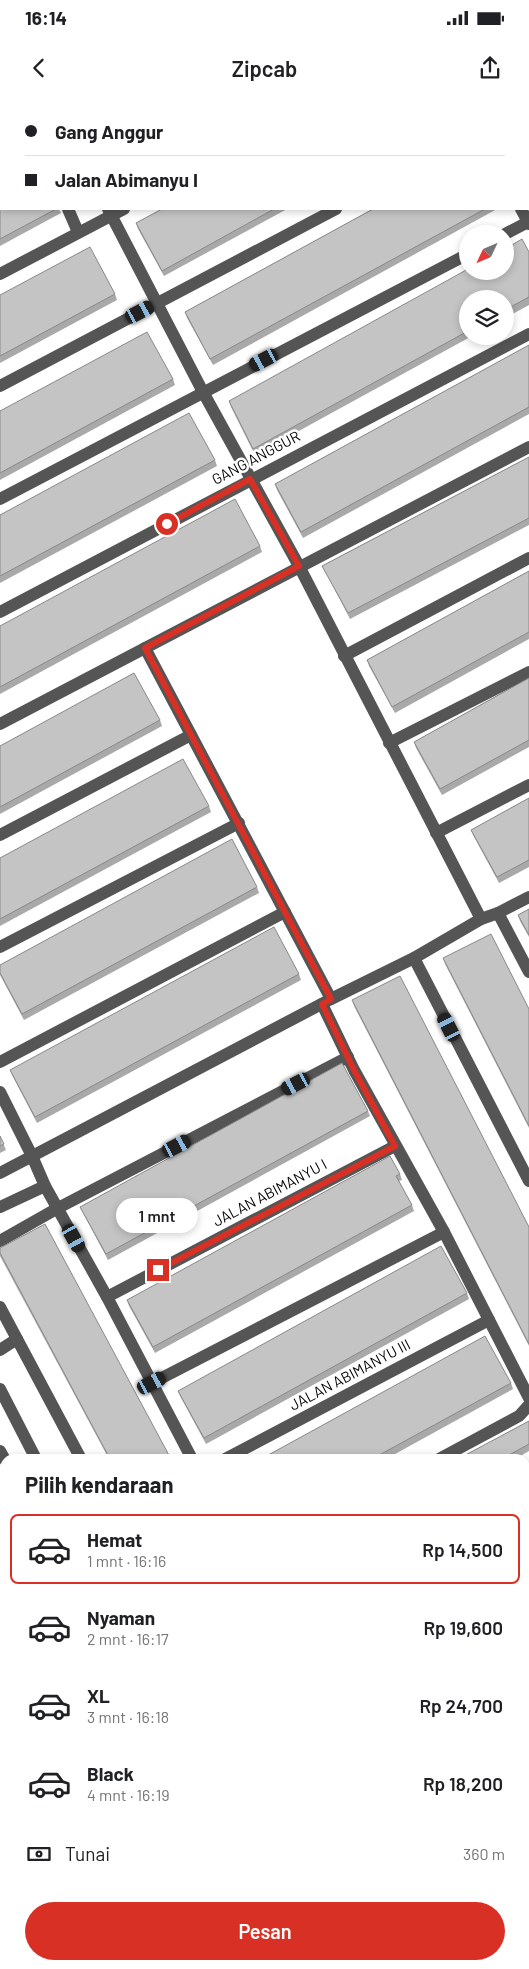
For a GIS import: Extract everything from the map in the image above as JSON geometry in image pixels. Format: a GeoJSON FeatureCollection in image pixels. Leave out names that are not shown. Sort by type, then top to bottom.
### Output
{"type":"FeatureCollection","features":[{"type":"Feature","properties":{"kind":"street"},"geometry":{"type":"LineString","coordinates":[[68,210],[78,232]]}},
{"type":"Feature","properties":{"kind":"street"},"geometry":{"type":"LineString","coordinates":[[0,386],[334,210]]}},
{"type":"Feature","properties":{"kind":"street"},"geometry":{"type":"LineString","coordinates":[[514,230],[528,223],[522,210]]}},
{"type":"Feature","properties":{"kind":"street"},"geometry":{"type":"LineString","coordinates":[[0,274],[78,232],[109,212],[203,392],[299,566],[481,919]]}},
{"type":"Feature","properties":{"kind":"street"},"geometry":{"type":"LineString","coordinates":[[0,499],[459,259]]}},
{"type":"Feature","properties":{"kind":"street","name":"GANG ANGGUR"},"geometry":{"type":"LineString","coordinates":[[0,612],[529,334]]}},
{"type":"Feature","properties":{"kind":"street"},"geometry":{"type":"LineString","coordinates":[[0,724],[529,447]]}},
{"type":"Feature","properties":{"kind":"street"},"geometry":{"type":"LineString","coordinates":[[344,656],[529,558]]}},
{"type":"Feature","properties":{"kind":"street"},"geometry":{"type":"LineString","coordinates":[[145,648],[285,912],[326,1002],[348,1057],[395,1146],[444,1232],[529,1398]]}},
{"type":"Feature","properties":{"kind":"street"},"geometry":{"type":"LineString","coordinates":[[390,743],[529,672]]}},
{"type":"Feature","properties":{"kind":"street"},"geometry":{"type":"LineString","coordinates":[[0,835],[191,735]]}},
{"type":"Feature","properties":{"kind":"street"},"geometry":{"type":"LineString","coordinates":[[436,833],[529,784]]}},
{"type":"Feature","properties":{"kind":"street"},"geometry":{"type":"LineString","coordinates":[[0,947],[239,823]]}},
{"type":"Feature","properties":{"kind":"street"},"geometry":{"type":"LineString","coordinates":[[0,1173],[326,1002],[414,958],[481,919],[498,913],[529,897]]}},
{"type":"Feature","properties":{"kind":"street"},"geometry":{"type":"LineString","coordinates":[[0,1062],[285,912]]}},
{"type":"Feature","properties":{"kind":"street"},"geometry":{"type":"LineString","coordinates":[[498,913],[529,972]]}},
{"type":"Feature","properties":{"kind":"street"},"geometry":{"type":"LineString","coordinates":[[414,958],[529,1181]]}},
{"type":"Feature","properties":{"kind":"street"},"geometry":{"type":"LineString","coordinates":[[0,1241],[58,1208],[348,1057]]}},
{"type":"Feature","properties":{"kind":"street"},"geometry":{"type":"LineString","coordinates":[[0,1092],[45,1186],[107,1297],[189,1454]]}},
{"type":"Feature","properties":{"kind":"street","name":"JALAN ABIMANYU I"},"geometry":{"type":"LineString","coordinates":[[107,1297],[395,1146]]}},
{"type":"Feature","properties":{"kind":"street"},"geometry":{"type":"LineString","coordinates":[[0,1207],[45,1186]]}},
{"type":"Feature","properties":{"kind":"street"},"geometry":{"type":"LineString","coordinates":[[152,1383],[444,1232]]}},
{"type":"Feature","properties":{"kind":"street"},"geometry":{"type":"LineString","coordinates":[[0,1307],[78,1454]]}},
{"type":"Feature","properties":{"kind":"street","name":"JALAN ABIMANYU III"},"geometry":{"type":"LineString","coordinates":[[234,1454],[489,1320]]}},
{"type":"Feature","properties":{"kind":"street"},"geometry":{"type":"LineString","coordinates":[[0,1350],[17,1339]]}},
{"type":"Feature","properties":{"kind":"street"},"geometry":{"type":"LineString","coordinates":[[0,1389],[33,1454]]}},
{"type":"Feature","properties":{"kind":"street"},"geometry":{"type":"LineString","coordinates":[[448,1454],[528,1412]]}},
{"type":"Feature","properties":{"kind":"building"},"geometry":{"type":"Polygon","coordinates":[[[0,210],[54,210],[0,239],[0,210]]]}},
{"type":"Feature","properties":{"kind":"building"},"geometry":{"type":"Polygon","coordinates":[[[160,210],[272,210],[162,271],[136,223],[160,210]]]}},
{"type":"Feature","properties":{"kind":"building"},"geometry":{"type":"Polygon","coordinates":[[[371,210],[483,210],[210,359],[185,312],[371,210]]]}},
{"type":"Feature","properties":{"kind":"building"},"geometry":{"type":"Polygon","coordinates":[[[522,239],[529,252],[529,297],[514,305],[514,290],[459,290],[459,336],[253,449],[229,401],[459,274],[459,280],[514,280],[514,244],[522,239]]]}},
{"type":"Feature","properties":{"kind":"building"},"geometry":{"type":"Polygon","coordinates":[[[90,247],[115,294],[0,356],[0,295],[90,247]]]}},
{"type":"Feature","properties":{"kind":"building"},"geometry":{"type":"Polygon","coordinates":[[[147,332],[173,379],[0,473],[0,411],[147,332]]]}},
{"type":"Feature","properties":{"kind":"building"},"geometry":{"type":"Polygon","coordinates":[[[529,345],[529,407],[301,532],[275,484],[529,345]]]}},
{"type":"Feature","properties":{"kind":"building"},"geometry":{"type":"Polygon","coordinates":[[[189,413],[215,460],[0,576],[0,515],[189,413]]]}},
{"type":"Feature","properties":{"kind":"building"},"geometry":{"type":"Polygon","coordinates":[[[529,457],[529,518],[348,613],[322,566],[529,457]]]}},
{"type":"Feature","properties":{"kind":"building"},"geometry":{"type":"Polygon","coordinates":[[[235,499],[260,546],[0,687],[0,626],[235,499]]]}},
{"type":"Feature","properties":{"kind":"building"},"geometry":{"type":"Polygon","coordinates":[[[529,571],[529,632],[392,707],[367,660],[529,571]]]}},
{"type":"Feature","properties":{"kind":"building"},"geometry":{"type":"Polygon","coordinates":[[[134,673],[160,720],[0,807],[0,746],[134,673]]]}},
{"type":"Feature","properties":{"kind":"building"},"geometry":{"type":"Polygon","coordinates":[[[529,678],[529,740],[440,789],[414,742],[529,678]]]}},
{"type":"Feature","properties":{"kind":"building"},"geometry":{"type":"Polygon","coordinates":[[[183,759],[209,806],[0,919],[0,858],[183,759]]]}},
{"type":"Feature","properties":{"kind":"building"},"geometry":{"type":"Polygon","coordinates":[[[529,798],[529,860],[497,877],[471,830],[529,798]]]}},
{"type":"Feature","properties":{"kind":"building"},"geometry":{"type":"Polygon","coordinates":[[[232,839],[257,887],[22,1014],[0,973],[0,965],[232,839]]]}},
{"type":"Feature","properties":{"kind":"building"},"geometry":{"type":"Polygon","coordinates":[[[529,909],[529,935],[518,915],[529,909]]]}},
{"type":"Feature","properties":{"kind":"building"},"geometry":{"type":"Polygon","coordinates":[[[274,927],[299,974],[35,1117],[10,1070],[274,927]]]}},
{"type":"Feature","properties":{"kind":"building"},"geometry":{"type":"Polygon","coordinates":[[[491,934],[529,1009],[529,1126],[443,958],[491,934]]]}},
{"type":"Feature","properties":{"kind":"building"},"geometry":{"type":"Polygon","coordinates":[[[400,976],[529,1227],[529,1344],[352,1000],[400,976]]]}},
{"type":"Feature","properties":{"kind":"building"},"geometry":{"type":"Polygon","coordinates":[[[342,1063],[368,1111],[106,1254],[80,1207],[342,1063]]]}},
{"type":"Feature","properties":{"kind":"building"},"geometry":{"type":"Polygon","coordinates":[[[0,1136],[4,1144],[0,1146],[0,1136]]]}},
{"type":"Feature","properties":{"kind":"building"},"geometry":{"type":"Polygon","coordinates":[[[390,1156],[400,1174],[396,1176],[412,1205],[153,1347],[127,1300],[390,1156]]]}},
{"type":"Feature","properties":{"kind":"building"},"geometry":{"type":"Polygon","coordinates":[[[45,1224],[168,1454],[107,1454],[0,1253],[0,1248],[45,1224]]]}},
{"type":"Feature","properties":{"kind":"building"},"geometry":{"type":"Polygon","coordinates":[[[441,1246],[467,1293],[204,1438],[178,1391],[441,1246]]]}},
{"type":"Feature","properties":{"kind":"building"},"geometry":{"type":"Polygon","coordinates":[[[485,1336],[511,1383],[381,1454],[270,1454],[485,1336]]]}},
{"type":"Feature","properties":{"kind":"building"},"geometry":{"type":"Polygon","coordinates":[[[529,1421],[529,1444],[511,1454],[467,1454],[529,1421]]]}},
{"type":"Feature","properties":{"kind":"route"},"geometry":{"type":"LineString","coordinates":[[158,1270],[395,1146],[354,1070],[322,1004],[331,999],[145,648],[299,566],[250,479],[167,524]]}}]}
